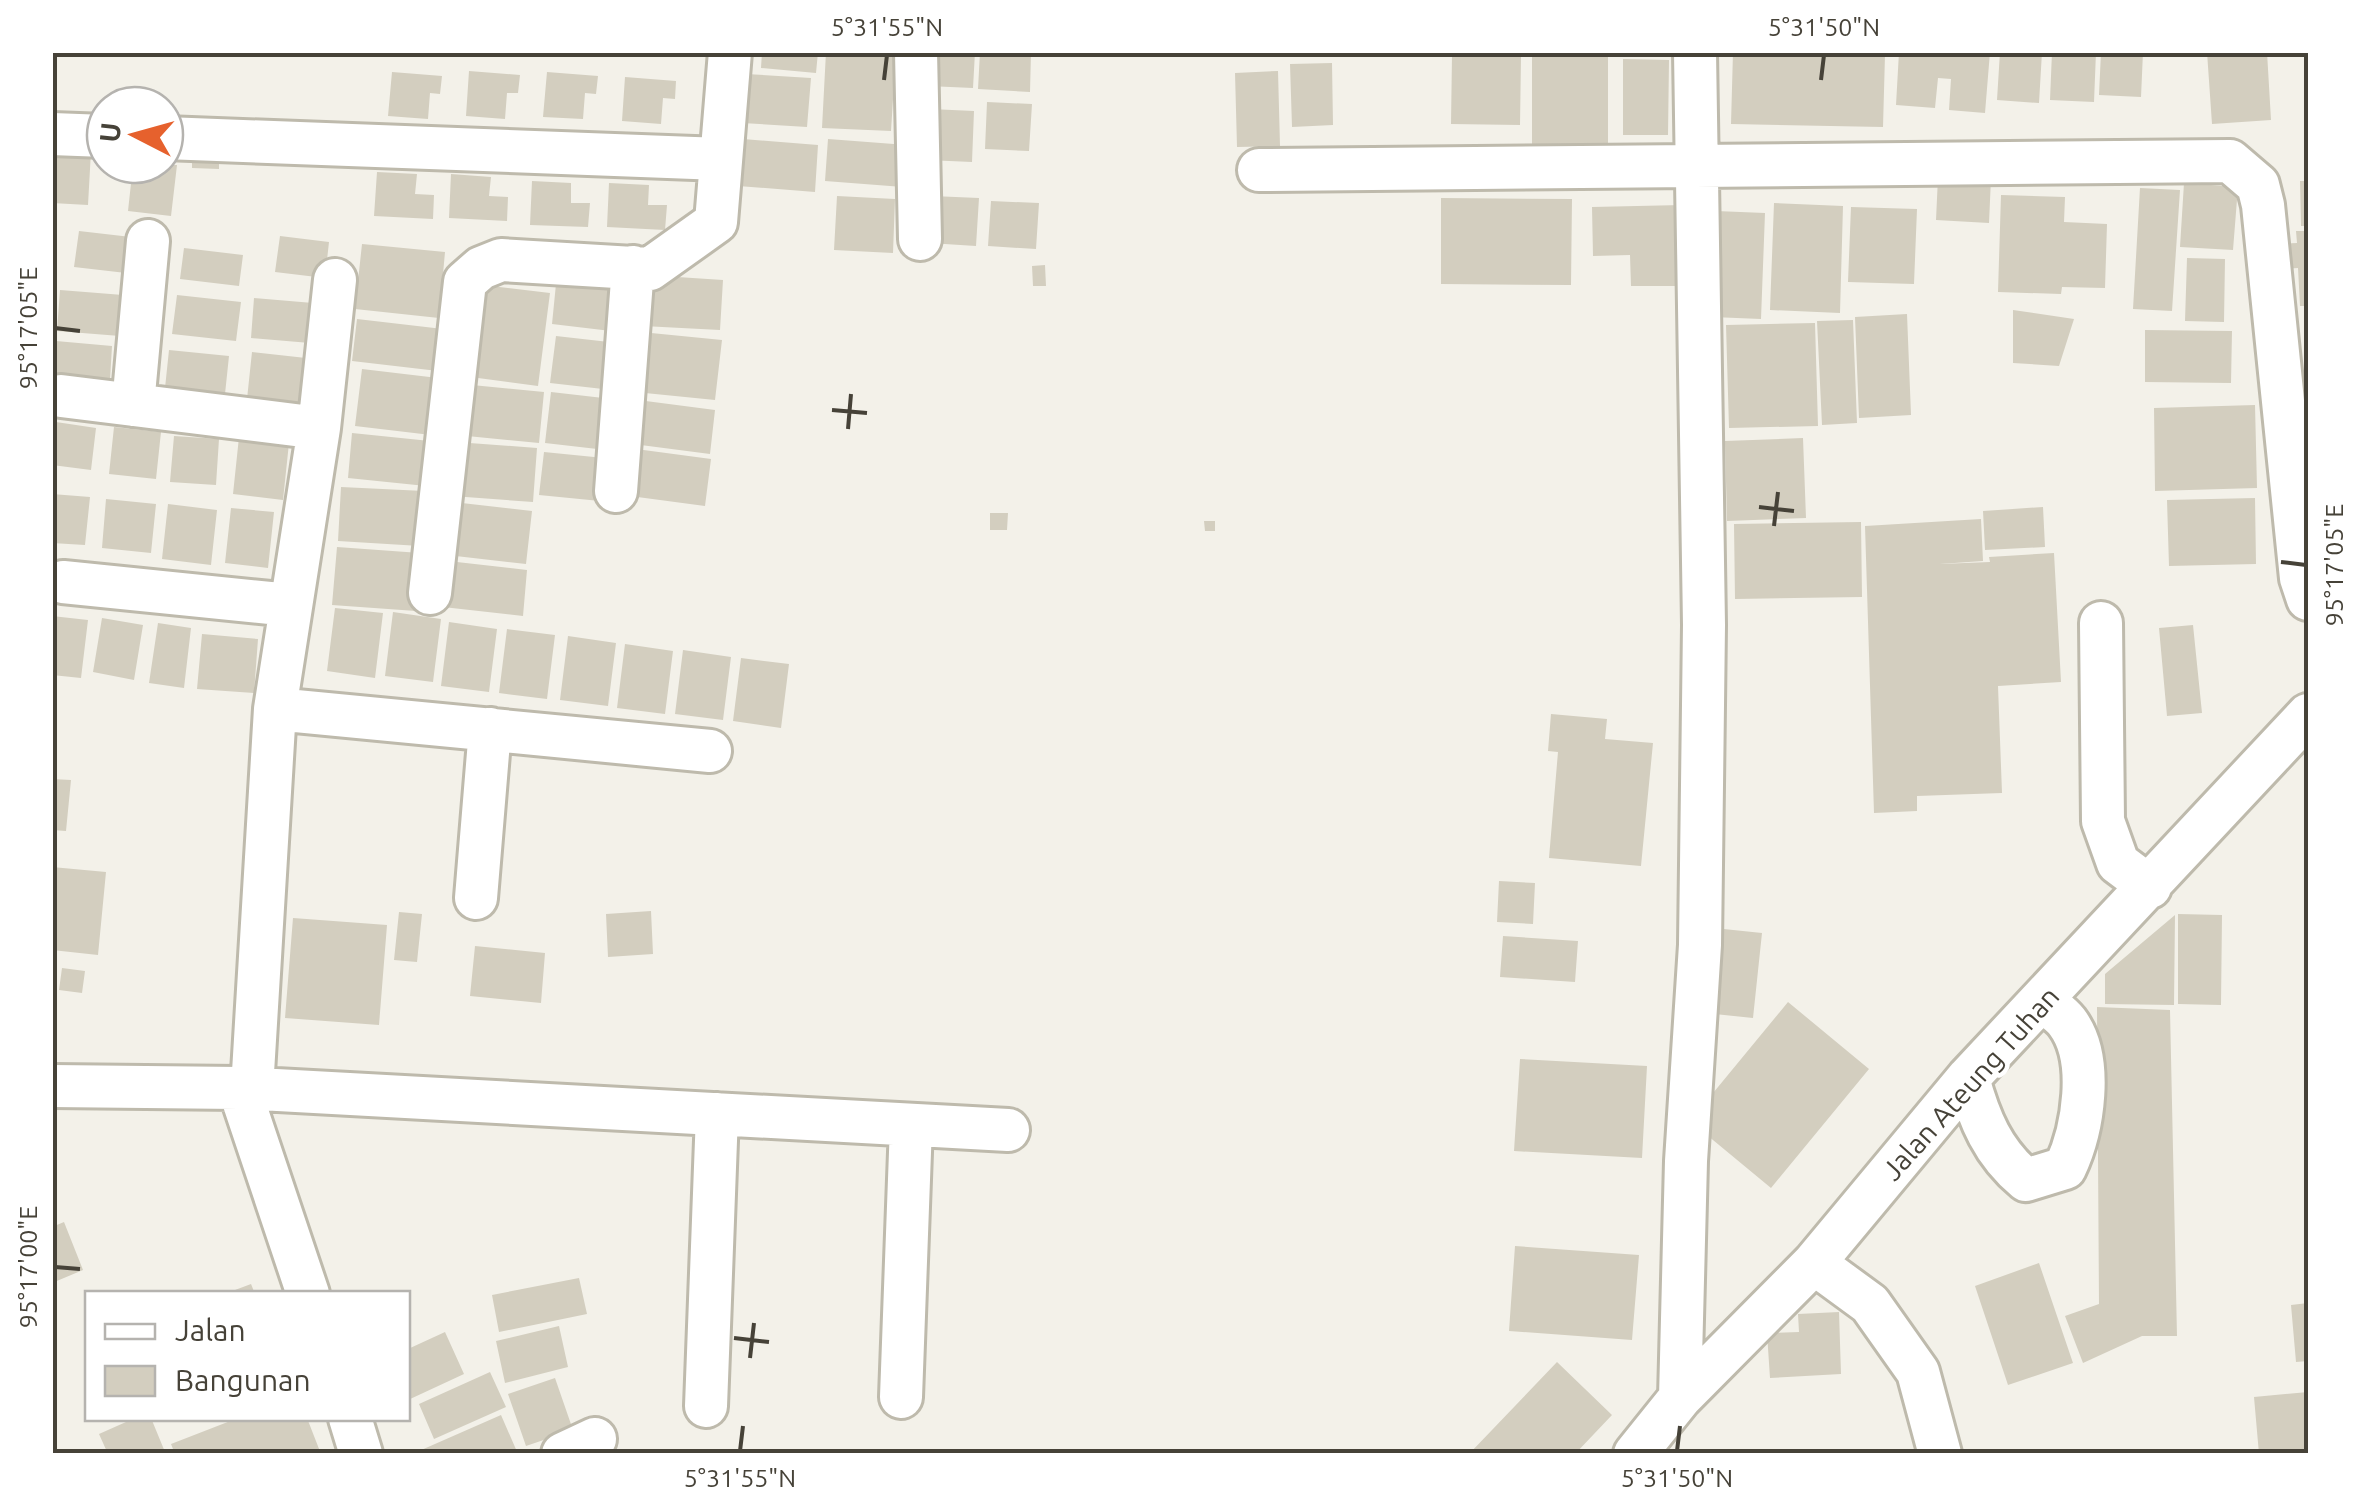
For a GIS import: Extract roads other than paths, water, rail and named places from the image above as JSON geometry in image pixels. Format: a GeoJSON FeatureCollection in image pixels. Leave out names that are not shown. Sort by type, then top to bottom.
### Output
{"type":"FeatureCollection","features":[{"type":"Feature","properties":{"kind":"street"},"geometry":{"type":"LineString","coordinates":[[430,593],[465,282],[481,268],[501,260],[650,269],[716,222],[730,52]]}},
{"type":"Feature","properties":{"kind":"street"},"geometry":{"type":"LineString","coordinates":[[916,52],[920,238]]}},
{"type":"Feature","properties":{"kind":"street"},"geometry":{"type":"LineString","coordinates":[[1680,1398],[1686,1161],[1700,945],[1704,624],[1695,52]]}},
{"type":"Feature","properties":{"kind":"street"},"geometry":{"type":"LineString","coordinates":[[52,134],[85,135]]}},
{"type":"Feature","properties":{"kind":"street"},"geometry":{"type":"LineString","coordinates":[[185,139],[721,159]]}},
{"type":"Feature","properties":{"kind":"street"},"geometry":{"type":"LineString","coordinates":[[1259,170],[2230,161],[2258,184],[2263,205],[2301,578],[2308,599]]}},
{"type":"Feature","properties":{"kind":"street"},"geometry":{"type":"LineString","coordinates":[[132,405],[148,241]]}},
{"type":"Feature","properties":{"kind":"street"},"geometry":{"type":"LineString","coordinates":[[616,491],[633,267]]}},
{"type":"Feature","properties":{"kind":"street"},"geometry":{"type":"LineString","coordinates":[[307,1291],[245,1089],[275,709],[319,428],[335,280]]}},
{"type":"Feature","properties":{"kind":"street"},"geometry":{"type":"LineString","coordinates":[[60,396],[319,428]]}},
{"type":"Feature","properties":{"kind":"street"},"geometry":{"type":"LineString","coordinates":[[63,582],[290,605]]}},
{"type":"Feature","properties":{"kind":"street"},"geometry":{"type":"LineString","coordinates":[[2101,623],[2103,820],[2118,863],[2150,887]]}},
{"type":"Feature","properties":{"kind":"street"},"geometry":{"type":"LineString","coordinates":[[275,709],[710,751]]}},
{"type":"Feature","properties":{"kind":"street","name":"Jalan Ateung Tuhan"},"geometry":{"type":"LineString","coordinates":[[1635,1454],[1680,1398],[1814,1263],[1968,1078],[2308,715]]}},
{"type":"Feature","properties":{"kind":"street"},"geometry":{"type":"LineString","coordinates":[[476,898],[490,729]]}},
{"type":"Feature","properties":{"kind":"street"},"geometry":{"type":"LineString","coordinates":[[1968,1078],[1979,1118],[2007,1165],[2026,1180],[2066,1168],[2080,1137],[2084,1080],[2067,1022],[2042,1001]]}},
{"type":"Feature","properties":{"kind":"street"},"geometry":{"type":"LineString","coordinates":[[52,1086],[245,1089],[1008,1130]]}},
{"type":"Feature","properties":{"kind":"street"},"geometry":{"type":"LineString","coordinates":[[706,1406],[716,1114]]}},
{"type":"Feature","properties":{"kind":"street"},"geometry":{"type":"LineString","coordinates":[[901,1396],[911,1124]]}},
{"type":"Feature","properties":{"kind":"street"},"geometry":{"type":"LineString","coordinates":[[1814,1263],[1870,1304],[1918,1372],[1940,1454]]}},
{"type":"Feature","properties":{"kind":"street"},"geometry":{"type":"LineString","coordinates":[[351,1421],[361,1454]]}}]}
